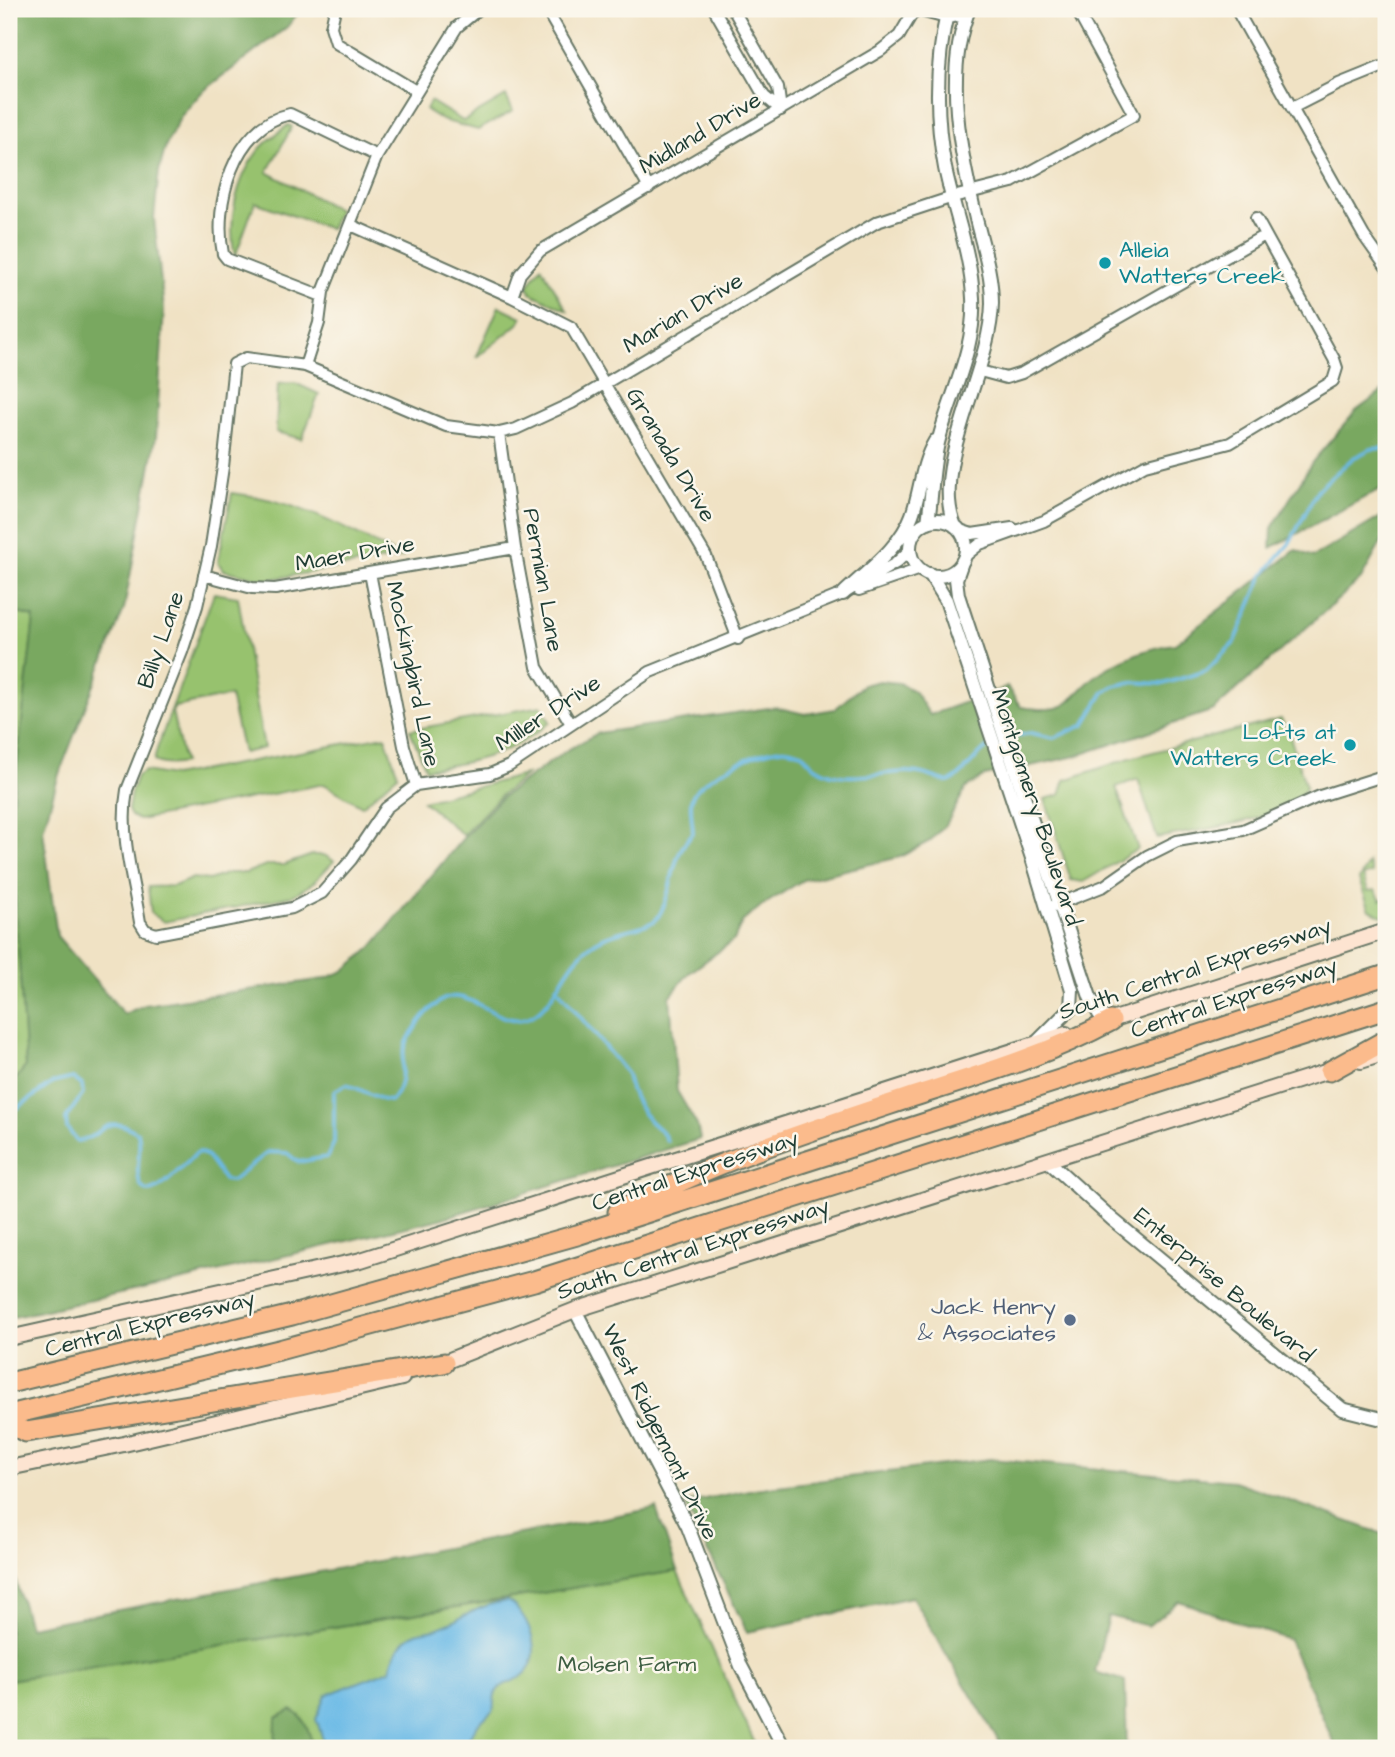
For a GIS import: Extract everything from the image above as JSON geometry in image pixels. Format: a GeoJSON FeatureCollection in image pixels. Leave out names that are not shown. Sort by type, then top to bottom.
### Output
{"type":"FeatureCollection","features":[{"type":"Feature","properties":{"kind":"highway","name":"Central Expressway"},"geometry":{"type":"LineString","coordinates":[[9,1383],[292,1315],[577,1235],[1386,975]]}},
{"type":"Feature","properties":{"kind":"highway"},"geometry":{"type":"LineString","coordinates":[[9,1415],[290,1347],[534,1281],[1386,1009]]}},
{"type":"Feature","properties":{"kind":"highway"},"geometry":{"type":"LineString","coordinates":[[577,1235],[670,1184],[757,1149],[1030,1059],[1111,1021]]}},
{"type":"Feature","properties":{"kind":"highway"},"geometry":{"type":"LineString","coordinates":[[1330,1071],[1386,1040]]}},
{"type":"Feature","properties":{"kind":"highway"},"geometry":{"type":"LineString","coordinates":[[9,1424],[26,1432],[444,1363]]}},
{"type":"Feature","properties":{"kind":"main road","name":"South Central Expressway"},"geometry":{"type":"LineString","coordinates":[[9,1338],[361,1259],[1386,931]]}},
{"type":"Feature","properties":{"kind":"main road","name":"South Central Expressway"},"geometry":{"type":"LineString","coordinates":[[9,1468],[324,1398],[444,1363],[575,1310],[1386,1053]]}},
{"type":"Feature","properties":{"kind":"street"},"geometry":{"type":"LineString","coordinates":[[335,9],[331,27],[336,43],[416,91]]}},
{"type":"Feature","properties":{"kind":"street"},"geometry":{"type":"LineString","coordinates":[[305,366],[319,323],[321,296],[377,156],[457,27],[479,9]]}},
{"type":"Feature","properties":{"kind":"street"},"geometry":{"type":"LineString","coordinates":[[546,9],[649,188]]}},
{"type":"Feature","properties":{"kind":"street"},"geometry":{"type":"LineString","coordinates":[[715,9],[764,96],[781,110]]}},
{"type":"Feature","properties":{"kind":"street"},"geometry":{"type":"LineString","coordinates":[[733,9],[778,88],[781,110]]}},
{"type":"Feature","properties":{"kind":"street"},"geometry":{"type":"LineString","coordinates":[[914,9],[947,13],[965,11],[957,58],[957,108],[970,192],[989,272],[992,301],[990,327],[980,371],[953,457],[949,480],[947,502],[965,542],[964,559]]}},
{"type":"Feature","properties":{"kind":"street","name":"Midland Drive"},"geometry":{"type":"LineString","coordinates":[[512,297],[520,274],[530,258],[892,44],[914,9]]}},
{"type":"Feature","properties":{"kind":"street","name":"Marian Drive"},"geometry":{"type":"LineString","coordinates":[[239,359],[305,366],[446,426],[499,433],[538,419],[605,384],[877,222],[1024,177],[1134,115],[1076,9]]}},
{"type":"Feature","properties":{"kind":"street"},"geometry":{"type":"LineString","coordinates":[[1236,9],[1364,236],[1386,267]]}},
{"type":"Feature","properties":{"kind":"street"},"geometry":{"type":"LineString","coordinates":[[928,522],[932,478],[943,429],[962,373],[973,324],[968,258],[945,167],[939,110],[940,56],[947,13]]}},
{"type":"Feature","properties":{"kind":"street"},"geometry":{"type":"LineString","coordinates":[[1292,108],[1339,84],[1386,65]]}},
{"type":"Feature","properties":{"kind":"street"},"geometry":{"type":"LineString","coordinates":[[321,296],[227,259],[223,254],[219,212],[235,162],[261,130],[278,117],[290,114],[377,156]]}},
{"type":"Feature","properties":{"kind":"street"},"geometry":{"type":"LineString","coordinates":[[1035,525],[972,534],[944,521],[928,522],[915,533],[911,549],[925,571],[952,572],[980,544],[1035,525],[1145,466],[1230,443],[1334,381],[1337,368],[1335,359],[1255,218]]}},
{"type":"Feature","properties":{"kind":"street","name":"Granada Drive"},"geometry":{"type":"LineString","coordinates":[[351,225],[512,297],[571,327],[706,556],[738,639]]}},
{"type":"Feature","properties":{"kind":"street"},"geometry":{"type":"LineString","coordinates":[[980,371],[1006,378],[1022,373],[1265,236]]}},
{"type":"Feature","properties":{"kind":"street","name":"Billy Lane"},"geometry":{"type":"LineString","coordinates":[[145,930],[140,922],[128,852],[124,805],[134,772],[182,652],[204,575],[223,467],[231,372],[239,359]]}},
{"type":"Feature","properties":{"kind":"street"},"geometry":{"type":"LineString","coordinates":[[843,594],[892,547],[907,525],[926,456],[943,429]]}},
{"type":"Feature","properties":{"kind":"street","name":"Permian Lane"},"geometry":{"type":"LineString","coordinates":[[499,433],[515,548],[537,667],[571,724]]}},
{"type":"Feature","properties":{"kind":"street","name":"Maer Drive"},"geometry":{"type":"LineString","coordinates":[[204,575],[252,588],[275,589],[515,548]]}},
{"type":"Feature","properties":{"kind":"street","name":"Miller Drive"},"geometry":{"type":"LineString","coordinates":[[145,930],[156,934],[292,908],[322,893],[351,860],[386,808],[416,785],[490,774],[509,766],[650,672],[738,639],[843,594],[896,563],[911,549]]}},
{"type":"Feature","properties":{"kind":"street","name":"Montgomery Boulevard"},"geometry":{"type":"LineString","coordinates":[[964,559],[957,574],[958,595],[985,696],[1053,906],[1091,1001],[1098,1014],[1111,1021]]}},
{"type":"Feature","properties":{"kind":"street","name":"Miller Drive"},"geometry":{"type":"LineString","coordinates":[[843,594],[925,571]]}},
{"type":"Feature","properties":{"kind":"street","name":"Montgomery Boulevard"},"geometry":{"type":"LineString","coordinates":[[925,571],[946,600],[985,696]]}},
{"type":"Feature","properties":{"kind":"street","name":"Mockingbird Lane"},"geometry":{"type":"LineString","coordinates":[[370,573],[404,746],[416,785]]}},
{"type":"Feature","properties":{"kind":"street"},"geometry":{"type":"LineString","coordinates":[[1053,906],[1104,886],[1147,856],[1177,841],[1243,830],[1320,796],[1386,775]]}},
{"type":"Feature","properties":{"kind":"street","name":"Montgomery Boulevard"},"geometry":{"type":"LineString","coordinates":[[1034,1044],[1060,1022],[1073,1002],[1053,906]]}},
{"type":"Feature","properties":{"kind":"street","name":"Enterprise Boulevard"},"geometry":{"type":"LineString","coordinates":[[1047,1160],[1102,1210],[1342,1409],[1386,1420]]}},
{"type":"Feature","properties":{"kind":"street","name":"West Ridgemont Drive"},"geometry":{"type":"LineString","coordinates":[[575,1310],[688,1527],[741,1666],[783,1748]]}},
{"type":"Feature","properties":{"kind":"green space"},"geometry":{"type":"Polygon","coordinates":[[[9,9],[301,9],[287,27],[201,93],[181,116],[166,145],[159,171],[154,218],[164,309],[156,437],[124,609],[59,774],[43,830],[57,936],[124,1014],[145,1005],[324,979],[344,971],[372,947],[464,837],[502,797],[567,750],[598,733],[775,707],[805,714],[835,709],[863,685],[879,681],[899,683],[914,691],[930,715],[1007,687],[1021,707],[1053,709],[1070,701],[1092,679],[1112,665],[1147,650],[1175,644],[1296,550],[1313,557],[1386,514],[1386,534],[1361,579],[1214,710],[1076,756],[985,776],[966,788],[947,823],[930,841],[900,857],[803,880],[760,907],[742,922],[734,940],[688,974],[670,997],[677,1091],[697,1125],[700,1139],[440,1219],[9,1318],[9,1088],[26,1066],[10,826],[34,617],[9,611],[9,9]]]}},
{"type":"Feature","properties":{"kind":"green space"},"geometry":{"type":"Polygon","coordinates":[[[506,96],[513,111],[478,130],[442,120],[426,110],[430,101],[463,121],[506,96]]]}},
{"type":"Feature","properties":{"kind":"green space"},"geometry":{"type":"Polygon","coordinates":[[[288,125],[292,127],[267,172],[339,210],[330,229],[255,202],[235,257],[233,215],[244,174],[261,147],[288,125]]]}},
{"type":"Feature","properties":{"kind":"green space"},"geometry":{"type":"Polygon","coordinates":[[[541,266],[567,310],[530,293],[528,286],[541,266]]]}},
{"type":"Feature","properties":{"kind":"green space"},"geometry":{"type":"Polygon","coordinates":[[[499,306],[522,317],[518,324],[476,358],[499,306]]]}},
{"type":"Feature","properties":{"kind":"green space"},"geometry":{"type":"Polygon","coordinates":[[[295,383],[319,394],[302,439],[276,432],[278,384],[295,383]]]}},
{"type":"Feature","properties":{"kind":"green space"},"geometry":{"type":"Polygon","coordinates":[[[1386,389],[1386,486],[1271,548],[1272,528],[1313,461],[1356,411],[1386,389]]]}},
{"type":"Feature","properties":{"kind":"green space"},"geometry":{"type":"Polygon","coordinates":[[[232,493],[299,509],[402,557],[266,580],[223,570],[218,562],[232,493]]]}},
{"type":"Feature","properties":{"kind":"green space"},"geometry":{"type":"Polygon","coordinates":[[[214,593],[238,597],[264,748],[243,753],[230,696],[175,707],[172,712],[184,763],[158,763],[154,761],[157,749],[214,593]]]}},
{"type":"Feature","properties":{"kind":"green space"},"geometry":{"type":"Polygon","coordinates":[[[9,611],[34,617],[10,826],[26,1066],[9,1088],[9,611]]]}},
{"type":"Feature","properties":{"kind":"green space"},"geometry":{"type":"Polygon","coordinates":[[[541,706],[550,722],[536,733],[507,749],[460,764],[426,769],[410,730],[541,706]]]}},
{"type":"Feature","properties":{"kind":"green space"},"geometry":{"type":"Polygon","coordinates":[[[1281,719],[1288,730],[1306,787],[1297,799],[1282,809],[1239,823],[1157,838],[1138,779],[1116,787],[1138,849],[1083,882],[1071,880],[1045,799],[1060,795],[1065,780],[1130,758],[1281,719]]]}},
{"type":"Feature","properties":{"kind":"green space"},"geometry":{"type":"Polygon","coordinates":[[[385,736],[398,775],[362,806],[324,784],[139,820],[131,816],[128,810],[137,776],[145,771],[173,776],[385,736]]]}},
{"type":"Feature","properties":{"kind":"green space"},"geometry":{"type":"Polygon","coordinates":[[[528,774],[501,795],[463,835],[423,801],[528,774]]]}},
{"type":"Feature","properties":{"kind":"green space"},"geometry":{"type":"Polygon","coordinates":[[[312,855],[324,855],[334,861],[313,883],[292,896],[164,922],[151,913],[148,887],[174,886],[193,878],[209,880],[228,873],[246,873],[266,865],[284,865],[312,855]]]}},
{"type":"Feature","properties":{"kind":"green space"},"geometry":{"type":"Polygon","coordinates":[[[1368,863],[1372,873],[1363,876],[1368,891],[1375,890],[1381,900],[1386,898],[1386,918],[1370,910],[1359,880],[1368,863]]]}},
{"type":"Feature","properties":{"kind":"green space"},"geometry":{"type":"Polygon","coordinates":[[[990,1459],[1234,1481],[1386,1535],[1386,1748],[1336,1748],[1289,1640],[1179,1601],[1148,1626],[1108,1616],[1095,1672],[1125,1681],[1127,1748],[1003,1748],[912,1597],[747,1632],[685,1503],[754,1489],[990,1459]]]}},
{"type":"Feature","properties":{"kind":"green space"},"geometry":{"type":"Polygon","coordinates":[[[656,1508],[677,1571],[9,1680],[9,1557],[29,1627],[656,1508]]]}},
{"type":"Feature","properties":{"kind":"green space","name":"Molsen Farm"},"geometry":{"type":"Polygon","coordinates":[[[677,1571],[757,1748],[9,1748],[9,1680],[677,1571]]]}},
{"type":"Feature","properties":{"kind":"green space"},"geometry":{"type":"Polygon","coordinates":[[[291,1710],[304,1721],[314,1748],[275,1748],[276,1718],[291,1710]]]}},
{"type":"Feature","properties":{"kind":"water"},"geometry":{"type":"Polygon","coordinates":[[[508,1601],[523,1616],[528,1626],[534,1649],[533,1660],[521,1677],[497,1691],[493,1711],[479,1723],[462,1748],[326,1748],[316,1719],[326,1695],[390,1670],[397,1651],[412,1635],[445,1625],[477,1609],[508,1601]]]}},
{"type":"Feature","properties":{"kind":"waterway"},"geometry":{"type":"LineString","coordinates":[[1009,737],[1031,733],[1054,738],[1084,725],[1104,692],[1114,686],[1132,682],[1163,684],[1206,671],[1235,642],[1263,575],[1289,544],[1318,489],[1353,458],[1371,449],[1386,448]]}},
{"type":"Feature","properties":{"kind":"waterway"},"geometry":{"type":"LineString","coordinates":[[9,1114],[52,1083],[73,1078],[82,1085],[83,1094],[66,1118],[67,1128],[77,1141],[117,1124],[138,1133],[138,1173],[141,1186],[148,1191],[165,1183],[198,1152],[206,1155],[224,1180],[232,1181],[268,1152],[287,1153],[298,1162],[327,1157],[334,1143],[334,1091],[347,1084],[391,1101],[401,1083],[404,1051],[409,1038],[438,1003],[459,997],[512,1019],[532,1016],[548,1002],[573,964],[588,947],[606,936],[655,921],[666,900],[679,854],[693,833],[693,795],[699,787],[720,772],[759,754],[784,749],[802,753],[812,764],[836,775],[864,776],[911,772],[948,782],[992,744]]}},
{"type":"Feature","properties":{"kind":"waterway"},"geometry":{"type":"LineString","coordinates":[[556,987],[627,1074],[638,1104],[667,1141]]}},
{"type":"Feature","properties":{"kind":"place","name":"Alleia Watters Creek"},"geometry":{"type":"Point","coordinates":[1105,263]}},
{"type":"Feature","properties":{"kind":"place","name":"Lofts at Watters Creek"},"geometry":{"type":"Point","coordinates":[1350,745]}},
{"type":"Feature","properties":{"kind":"place","name":"Jack Henry & Associates"},"geometry":{"type":"Point","coordinates":[1070,1320]}}]}
